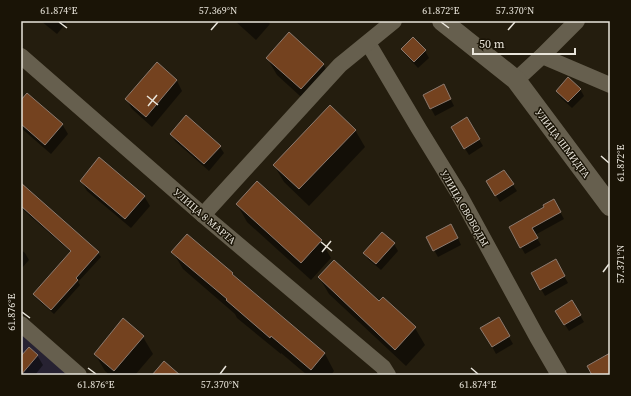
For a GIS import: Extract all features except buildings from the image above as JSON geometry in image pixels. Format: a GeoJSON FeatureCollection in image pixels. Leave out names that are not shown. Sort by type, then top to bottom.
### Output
{"type":"FeatureCollection","features":[{"type":"Feature","properties":{"kind":"street"},"geometry":{"type":"LineString","coordinates":[[203,215],[340,65],[394,21]]}},
{"type":"Feature","properties":{"kind":"street"},"geometry":{"type":"LineString","coordinates":[[442,21],[516,80],[577,21]]}},
{"type":"Feature","properties":{"kind":"street","name":"УЛИЦА СВОБОДЫ"},"geometry":{"type":"LineString","coordinates":[[368,43],[459,194],[559,375]]}},
{"type":"Feature","properties":{"kind":"street","name":"УЛИЦА 8 МАРТА"},"geometry":{"type":"LineString","coordinates":[[21,56],[203,215],[383,367],[388,375]]}},
{"type":"Feature","properties":{"kind":"street"},"geometry":{"type":"LineString","coordinates":[[542,56],[610,85]]}},
{"type":"Feature","properties":{"kind":"street","name":"УЛИЦА ШМИДТА"},"geometry":{"type":"LineString","coordinates":[[516,80],[610,206]]}},
{"type":"Feature","properties":{"kind":"street"},"geometry":{"type":"LineString","coordinates":[[21,324],[79,375]]}},
{"type":"Feature","properties":{"kind":"shaded area"},"geometry":{"type":"Polygon","coordinates":[[[21,334],[68,375],[21,375],[21,334]]]}}]}
